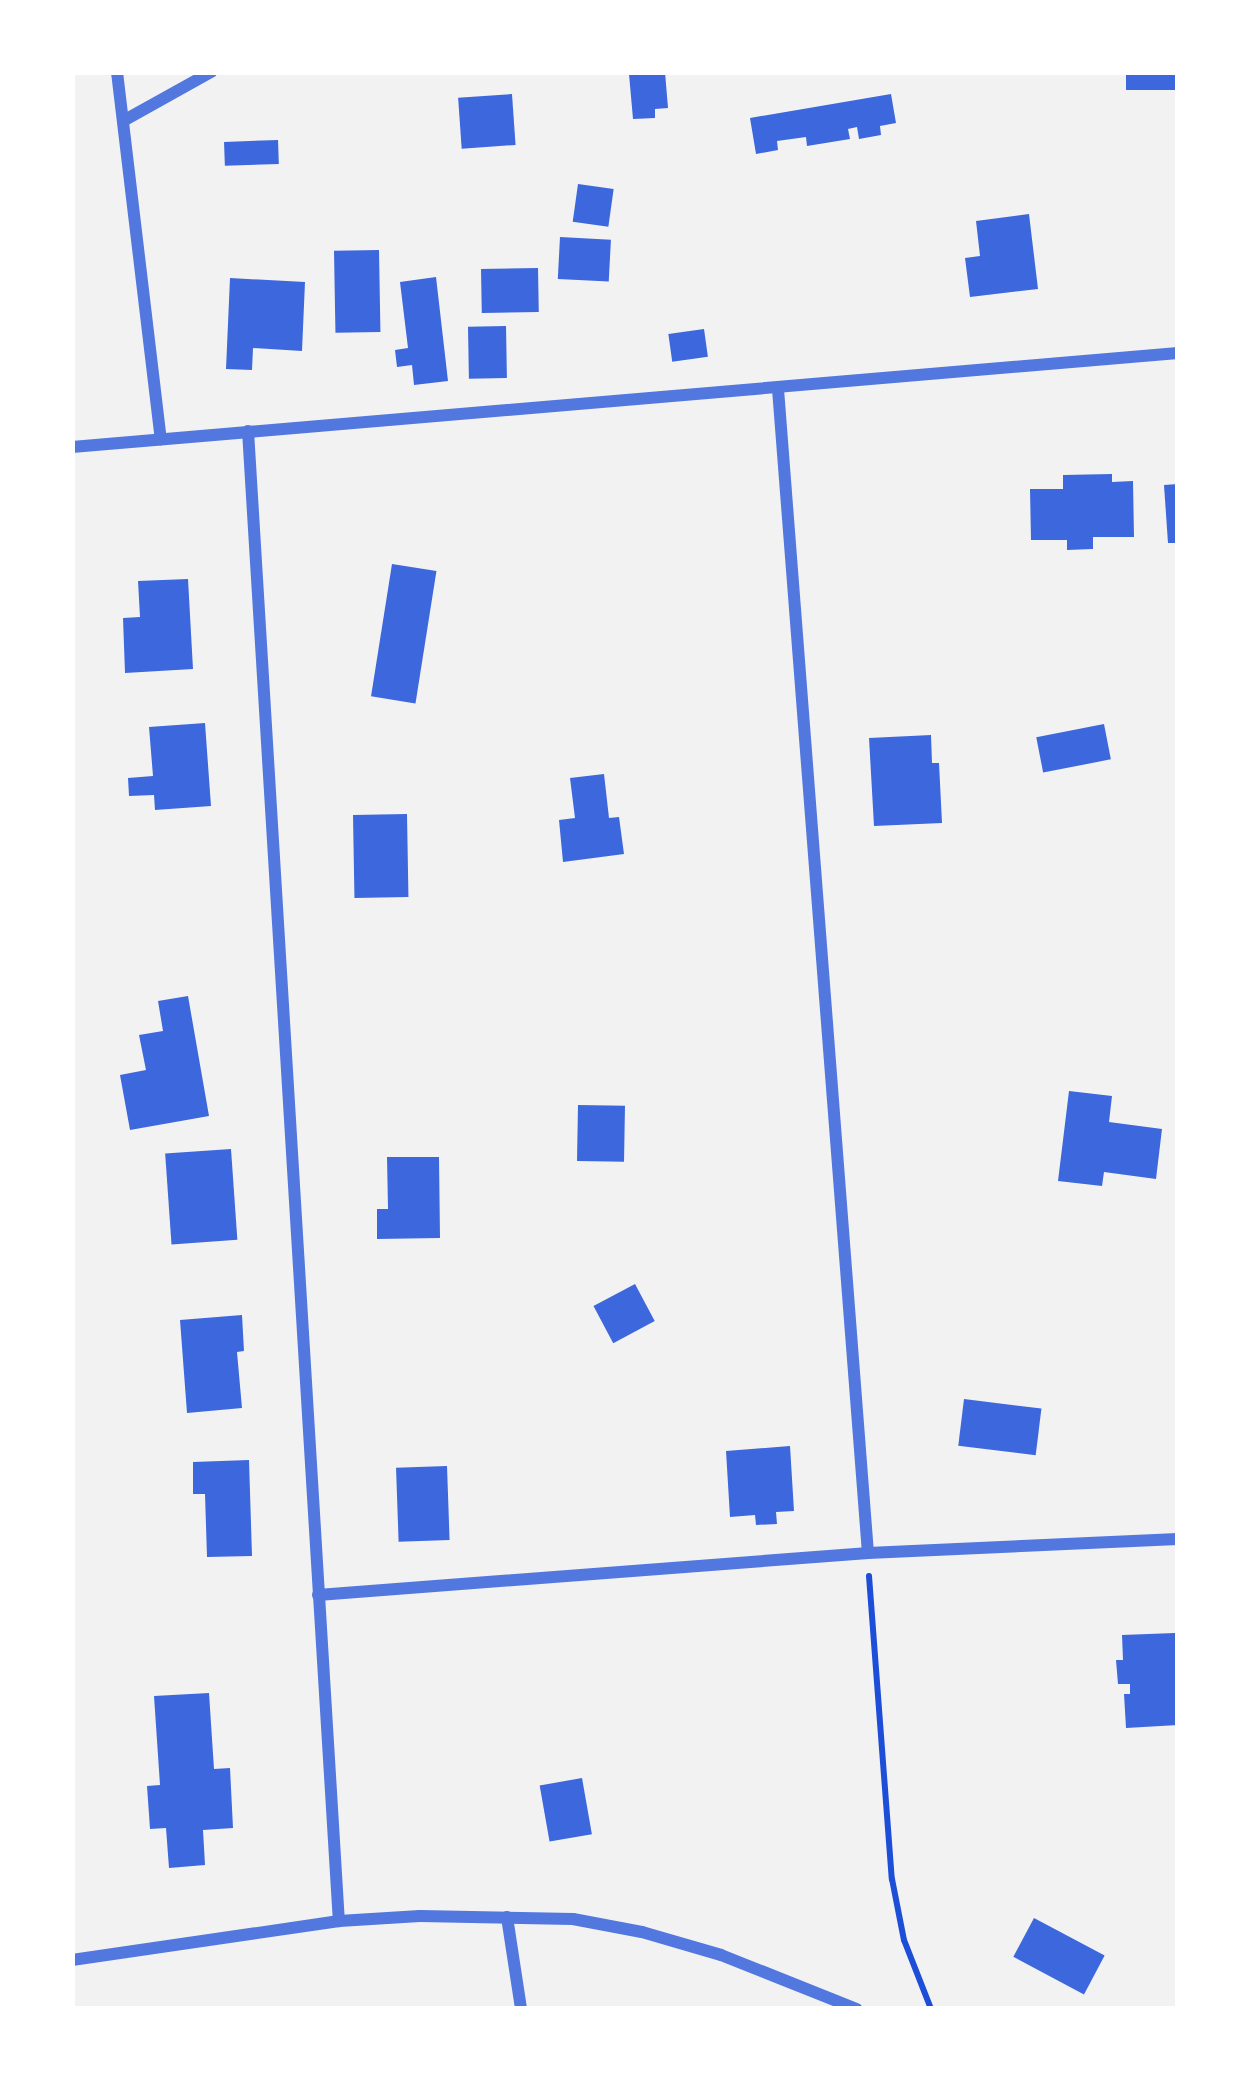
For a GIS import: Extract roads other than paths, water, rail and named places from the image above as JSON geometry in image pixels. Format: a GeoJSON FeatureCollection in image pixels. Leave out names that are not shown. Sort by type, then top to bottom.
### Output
{"type":"FeatureCollection","features":[{"type":"Feature","properties":{"kind":"street"},"geometry":{"type":"LineString","coordinates":[[117,72],[160,439]]}},
{"type":"Feature","properties":{"kind":"street"},"geometry":{"type":"LineString","coordinates":[[123,121],[211,72]]}},
{"type":"Feature","properties":{"kind":"street"},"geometry":{"type":"LineString","coordinates":[[72,447],[1178,353]]}},
{"type":"Feature","properties":{"kind":"street"},"geometry":{"type":"LineString","coordinates":[[778,389],[868,1553]]}},
{"type":"Feature","properties":{"kind":"street"},"geometry":{"type":"LineString","coordinates":[[248,431],[339,1922]]}},
{"type":"Feature","properties":{"kind":"street"},"geometry":{"type":"LineString","coordinates":[[318,1595],[868,1553],[1178,1538]]}},
{"type":"Feature","properties":{"kind":"street"},"geometry":{"type":"LineString","coordinates":[[508,1917],[521,2009]]}},
{"type":"Feature","properties":{"kind":"street"},"geometry":{"type":"LineString","coordinates":[[72,1960],[339,1922],[573,1919],[642,1931],[721,1955],[857,2009]]}}]}
